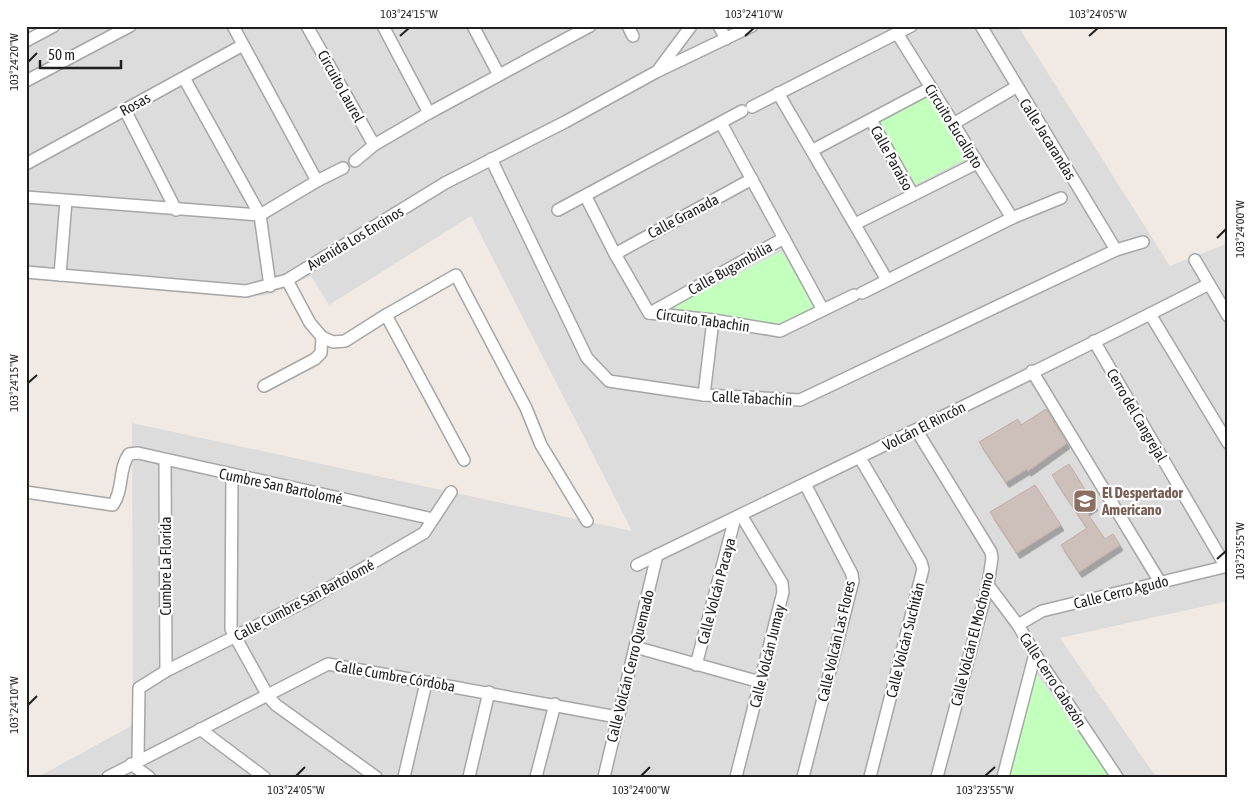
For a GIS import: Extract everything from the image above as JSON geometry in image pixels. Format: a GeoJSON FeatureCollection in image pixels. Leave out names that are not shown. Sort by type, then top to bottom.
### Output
{"type":"FeatureCollection","features":[{"type":"Feature","properties":{"kind":"street"},"geometry":{"type":"LineString","coordinates":[[26,41],[54,26]]}},
{"type":"Feature","properties":{"kind":"street"},"geometry":{"type":"LineString","coordinates":[[26,81],[130,26]]}},
{"type":"Feature","properties":{"kind":"street"},"geometry":{"type":"LineString","coordinates":[[233,26],[317,181]]}},
{"type":"Feature","properties":{"kind":"street","name":"Circuito Laurel"},"geometry":{"type":"LineString","coordinates":[[307,26],[374,145]]}},
{"type":"Feature","properties":{"kind":"street"},"geometry":{"type":"LineString","coordinates":[[384,26],[429,113]]}},
{"type":"Feature","properties":{"kind":"street"},"geometry":{"type":"LineString","coordinates":[[473,26],[499,75]]}},
{"type":"Feature","properties":{"kind":"street"},"geometry":{"type":"LineString","coordinates":[[355,161],[374,145],[429,113],[590,26]]}},
{"type":"Feature","properties":{"kind":"street","name":"Avenida Los Encinos"},"geometry":{"type":"LineString","coordinates":[[656,72],[691,26]]}},
{"type":"Feature","properties":{"kind":"street"},"geometry":{"type":"LineString","coordinates":[[719,26],[726,38]]}},
{"type":"Feature","properties":{"kind":"street","name":"Avenida Los Encinos"},"geometry":{"type":"LineString","coordinates":[[26,272],[246,291],[270,286],[287,280],[445,183],[565,122],[656,72],[752,26]]}},
{"type":"Feature","properties":{"kind":"street"},"geometry":{"type":"LineString","coordinates":[[558,210],[586,197],[747,109],[911,26]]}},
{"type":"Feature","properties":{"kind":"street","name":"Calle Jacarandas"},"geometry":{"type":"LineString","coordinates":[[981,26],[1016,87],[1116,250]]}},
{"type":"Feature","properties":{"kind":"street","name":"Circuito Eucalipto"},"geometry":{"type":"LineString","coordinates":[[897,33],[1012,218]]}},
{"type":"Feature","properties":{"kind":"street","name":"Rosas"},"geometry":{"type":"LineString","coordinates":[[26,164],[243,45]]}},
{"type":"Feature","properties":{"kind":"street"},"geometry":{"type":"LineString","coordinates":[[184,78],[260,215],[270,286]]}},
{"type":"Feature","properties":{"kind":"street"},"geometry":{"type":"LineString","coordinates":[[953,124],[1016,87]]}},
{"type":"Feature","properties":{"kind":"street"},"geometry":{"type":"LineString","coordinates":[[813,150],[930,88]]}},
{"type":"Feature","properties":{"kind":"street"},"geometry":{"type":"LineString","coordinates":[[778,93],[813,150],[887,280],[1012,218],[1061,198]]}},
{"type":"Feature","properties":{"kind":"street"},"geometry":{"type":"LineString","coordinates":[[126,110],[176,210]]}},
{"type":"Feature","properties":{"kind":"street","name":"Calle Paraíso"},"geometry":{"type":"LineString","coordinates":[[871,120],[913,195]]}},
{"type":"Feature","properties":{"kind":"street"},"geometry":{"type":"LineString","coordinates":[[721,123],[823,310]]}},
{"type":"Feature","properties":{"kind":"street","name":"Calle Tabachín"},"geometry":{"type":"LineString","coordinates":[[490,159],[587,358],[609,381],[704,395],[800,400],[1116,250],[1143,242]]}},
{"type":"Feature","properties":{"kind":"street"},"geometry":{"type":"LineString","coordinates":[[855,224],[977,163]]}},
{"type":"Feature","properties":{"kind":"street"},"geometry":{"type":"LineString","coordinates":[[26,197],[260,215],[343,168]]}},
{"type":"Feature","properties":{"kind":"street","name":"Calle Granada"},"geometry":{"type":"LineString","coordinates":[[615,254],[752,180]]}},
{"type":"Feature","properties":{"kind":"street","name":"Circuito Tabachin"},"geometry":{"type":"LineString","coordinates":[[586,197],[615,254],[649,313],[713,320],[780,332],[887,280]]}},
{"type":"Feature","properties":{"kind":"street"},"geometry":{"type":"LineString","coordinates":[[60,275],[66,201]]}},
{"type":"Feature","properties":{"kind":"street","name":"Calle Bugambilia"},"geometry":{"type":"LineString","coordinates":[[649,313],[784,238]]}},
{"type":"Feature","properties":{"kind":"street"},"geometry":{"type":"LineString","coordinates":[[1195,260],[1228,316]]}},
{"type":"Feature","properties":{"kind":"street"},"geometry":{"type":"LineString","coordinates":[[287,280],[310,324],[322,337],[333,342],[345,341],[386,315],[456,276],[526,408],[541,444],[587,521]]}},
{"type":"Feature","properties":{"kind":"street","name":"Volcán El Rincón"},"geometry":{"type":"LineString","coordinates":[[637,565],[917,431],[1032,371],[1209,284]]}},
{"type":"Feature","properties":{"kind":"street"},"geometry":{"type":"LineString","coordinates":[[1150,314],[1228,444]]}},
{"type":"Feature","properties":{"kind":"street"},"geometry":{"type":"LineString","coordinates":[[386,315],[464,460]]}},
{"type":"Feature","properties":{"kind":"street"},"geometry":{"type":"LineString","coordinates":[[704,395],[713,320]]}},
{"type":"Feature","properties":{"kind":"street"},"geometry":{"type":"LineString","coordinates":[[264,386],[315,359],[321,353],[322,337]]}},
{"type":"Feature","properties":{"kind":"street","name":"Cerro del Cangrejal"},"geometry":{"type":"LineString","coordinates":[[1094,341],[1227,566]]}},
{"type":"Feature","properties":{"kind":"street"},"geometry":{"type":"LineString","coordinates":[[1032,371],[1160,582]]}},
{"type":"Feature","properties":{"kind":"street","name":"Calle Volcán El Mochomo"},"geometry":{"type":"LineString","coordinates":[[917,431],[991,552],[992,558],[988,585],[937,777]]}},
{"type":"Feature","properties":{"kind":"street","name":"Cumbre San Bartolomé"},"geometry":{"type":"LineString","coordinates":[[26,492],[113,504],[118,497],[123,462],[129,454],[138,453],[165,461],[433,519]]}},
{"type":"Feature","properties":{"kind":"street","name":"Calle Volcán Suchitán"},"geometry":{"type":"LineString","coordinates":[[860,458],[921,562],[923,569],[870,777]]}},
{"type":"Feature","properties":{"kind":"street","name":"Cumbre La Florida"},"geometry":{"type":"LineString","coordinates":[[165,461],[166,671]]}},
{"type":"Feature","properties":{"kind":"street"},"geometry":{"type":"LineString","coordinates":[[232,475],[231,629],[268,696],[276,704],[376,777]]}},
{"type":"Feature","properties":{"kind":"street","name":"Calle Volcán Las Flores"},"geometry":{"type":"LineString","coordinates":[[803,777],[853,581],[852,574],[805,484]]}},
{"type":"Feature","properties":{"kind":"street","name":"Calle Cumbre San Bartolomé"},"geometry":{"type":"LineString","coordinates":[[134,762],[139,688],[166,671],[310,599],[424,534],[452,492]]}},
{"type":"Feature","properties":{"kind":"street","name":"Calle Volcán Pacaya"},"geometry":{"type":"LineString","coordinates":[[696,665],[738,516]]}},
{"type":"Feature","properties":{"kind":"street","name":"Calle Volcán Jumay"},"geometry":{"type":"LineString","coordinates":[[736,777],[783,592],[782,583],[738,516]]}},
{"type":"Feature","properties":{"kind":"street","name":"Calle Volcán Cerro Quemado"},"geometry":{"type":"LineString","coordinates":[[604,777],[617,717],[658,555]]}},
{"type":"Feature","properties":{"kind":"street","name":"Calle Cerro Agudo"},"geometry":{"type":"LineString","coordinates":[[1018,625],[1042,611],[1227,566]]}},
{"type":"Feature","properties":{"kind":"street","name":"Calle Cerro Cabezón"},"geometry":{"type":"LineString","coordinates":[[988,585],[1018,625],[1035,654],[1117,777]]}},
{"type":"Feature","properties":{"kind":"street"},"geometry":{"type":"LineString","coordinates":[[635,647],[760,682]]}},
{"type":"Feature","properties":{"kind":"street"},"geometry":{"type":"LineString","coordinates":[[1003,777],[1035,654]]}},
{"type":"Feature","properties":{"kind":"street","name":"Calle Cumbre Córdoba"},"geometry":{"type":"LineString","coordinates":[[108,777],[328,664],[555,704],[617,717]]}},
{"type":"Feature","properties":{"kind":"street"},"geometry":{"type":"LineString","coordinates":[[404,777],[426,682]]}},
{"type":"Feature","properties":{"kind":"street"},"geometry":{"type":"LineString","coordinates":[[469,777],[489,692]]}},
{"type":"Feature","properties":{"kind":"street"},"geometry":{"type":"LineString","coordinates":[[536,777],[555,704]]}},
{"type":"Feature","properties":{"kind":"street"},"geometry":{"type":"LineString","coordinates":[[200,729],[264,777]]}},
{"type":"Feature","properties":{"kind":"street"},"geometry":{"type":"LineString","coordinates":[[134,762],[149,777]]}},
{"type":"Feature","properties":{"kind":"shaded area"},"geometry":{"type":"Polygon","coordinates":[[[69,26],[1018,26],[1170,266],[1226,244],[1228,247],[1228,601],[1060,638],[1156,777],[38,777],[133,725],[132,423],[632,531],[471,216],[329,305],[311,276],[272,294],[245,298],[26,279],[26,49],[69,26]]]}},
{"type":"Feature","properties":{"kind":"green space"},"geometry":{"type":"Polygon","coordinates":[[[927,97],[969,157],[911,187],[876,121],[927,97]]]}},
{"type":"Feature","properties":{"kind":"green space"},"geometry":{"type":"Polygon","coordinates":[[[782,251],[815,310],[777,328],[676,314],[676,306],[782,251]]]}},
{"type":"Feature","properties":{"kind":"green space"},"geometry":{"type":"Polygon","coordinates":[[[1036,673],[1110,777],[1010,777],[1036,673]]]}},
{"type":"Feature","properties":{"kind":"building"},"geometry":{"type":"Polygon","coordinates":[[[1046,409],[1067,443],[1028,471],[1027,469],[1006,482],[979,442],[1018,419],[1021,425],[1046,409]]]}},
{"type":"Feature","properties":{"kind":"building"},"geometry":{"type":"Polygon","coordinates":[[[1069,464],[1095,505],[1086,511],[1105,539],[1113,534],[1120,545],[1079,572],[1061,545],[1087,528],[1052,475],[1069,464]]]}},
{"type":"Feature","properties":{"kind":"building"},"geometry":{"type":"Polygon","coordinates":[[[1035,485],[1061,525],[1017,553],[990,512],[1035,485]]]}},
{"type":"Feature","properties":{"kind":"place","name":"El Despertador Americano"},"geometry":{"type":"Point","coordinates":[1085,501]}}]}
